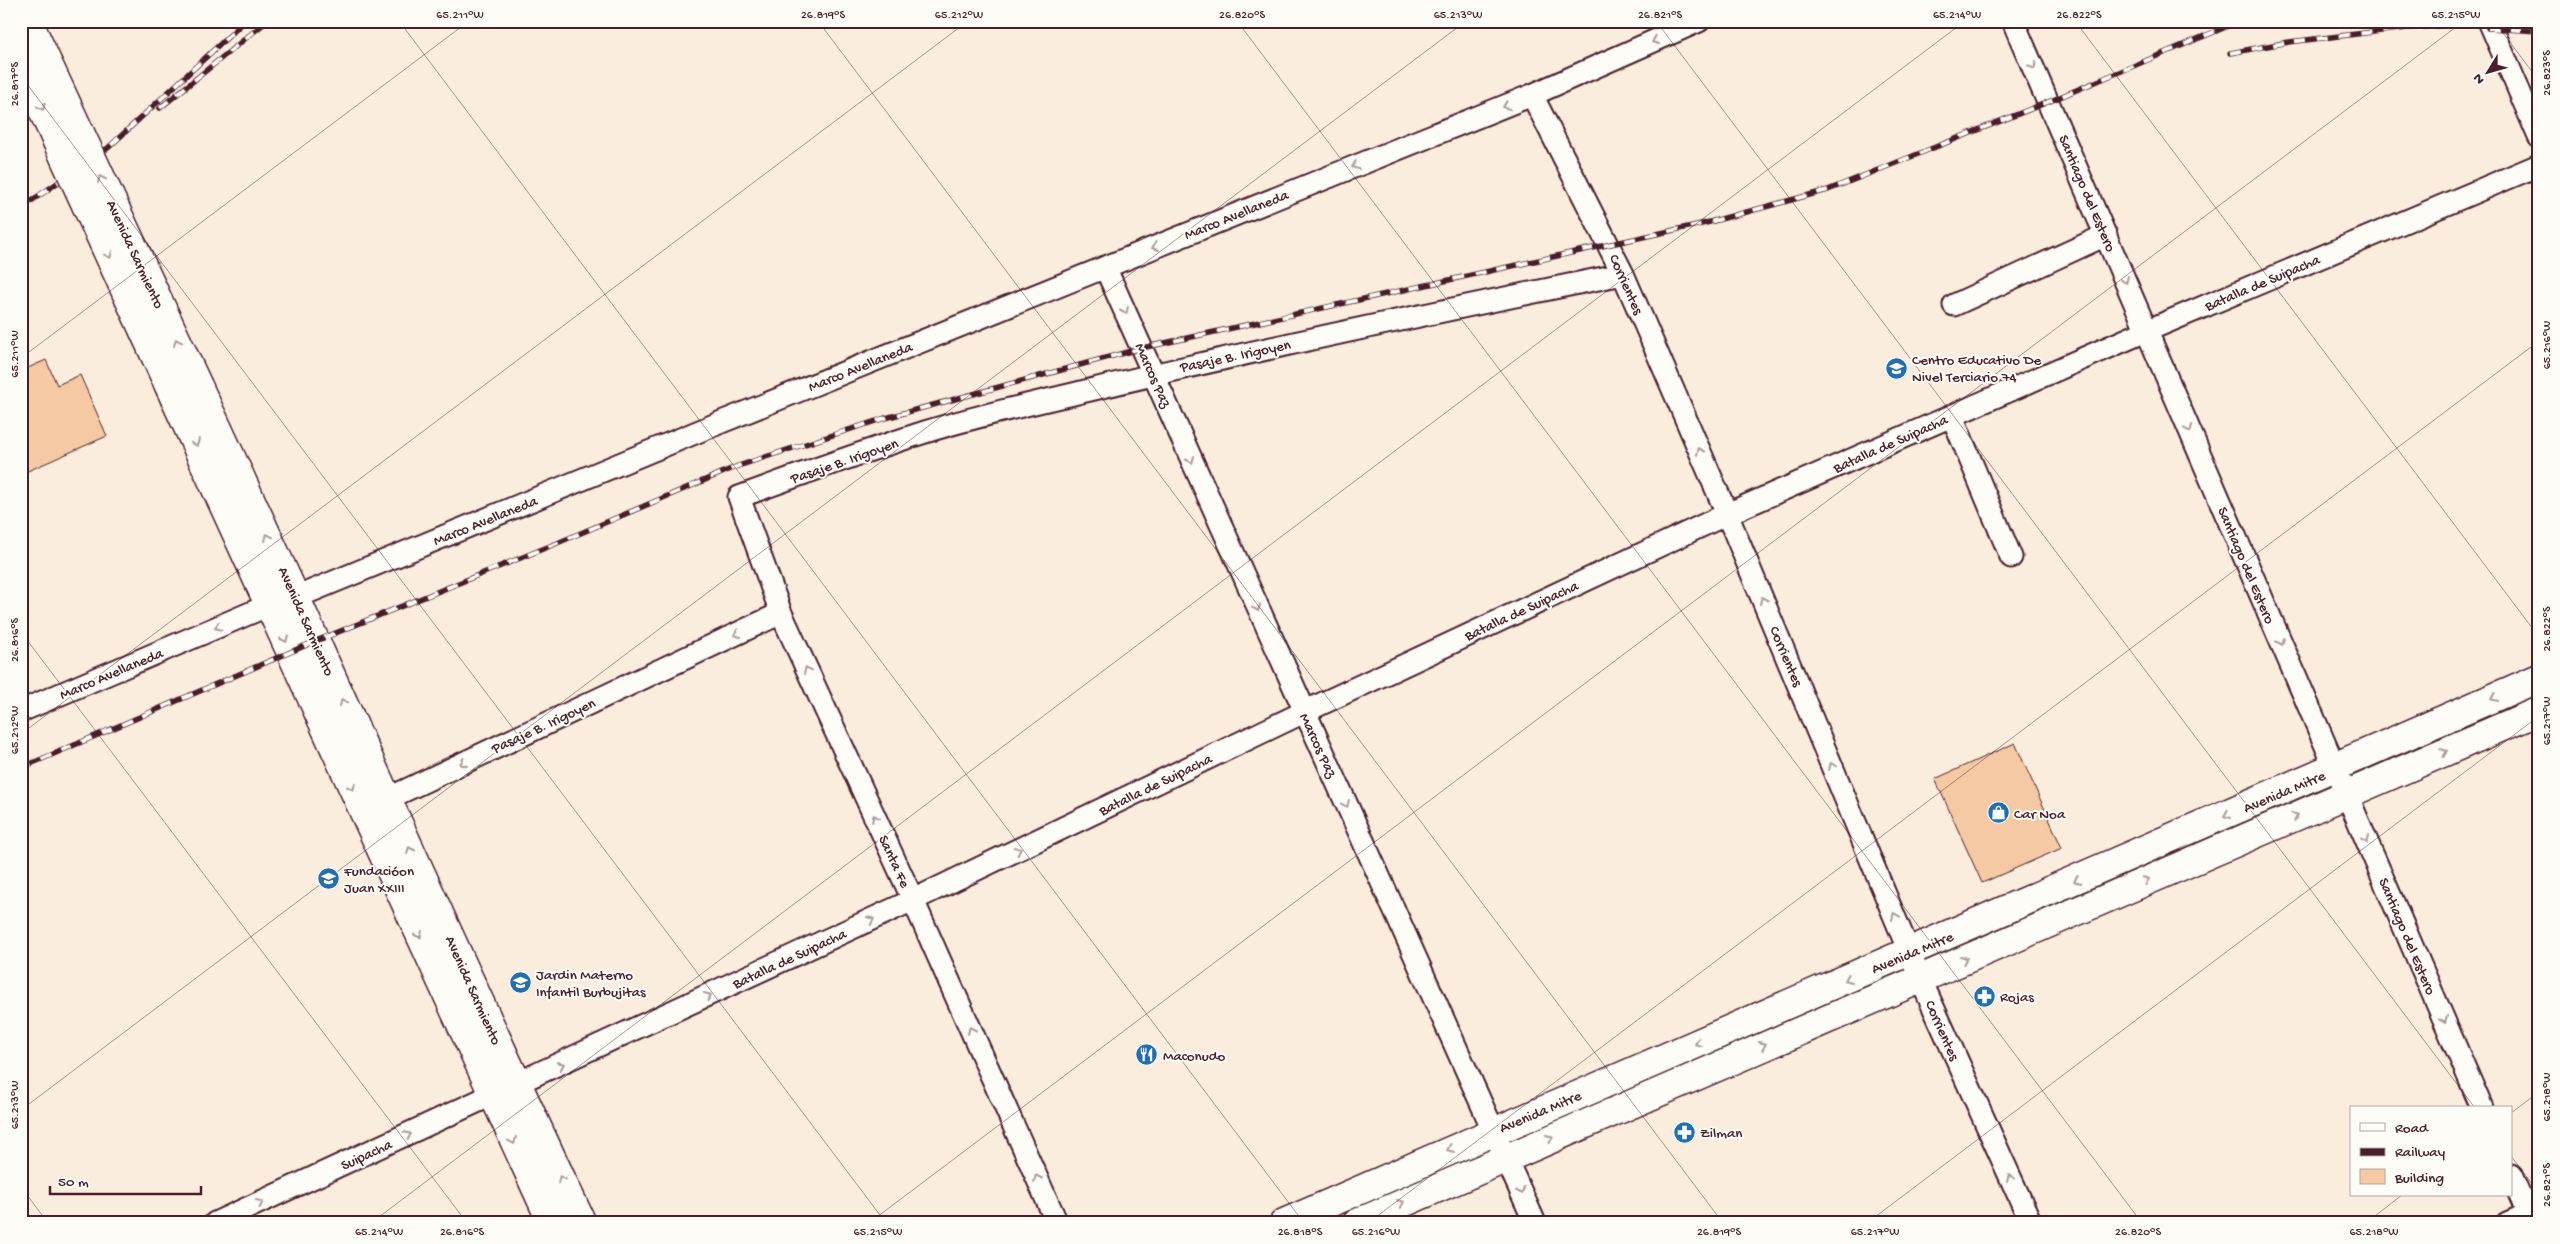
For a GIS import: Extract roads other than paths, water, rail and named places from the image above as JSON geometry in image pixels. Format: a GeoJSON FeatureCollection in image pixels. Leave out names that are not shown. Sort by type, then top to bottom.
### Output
{"type":"FeatureCollection","features":[{"type":"Feature","properties":{"kind":"main road","name":"Avenida Sarmiento"},"geometry":{"type":"LineString","coordinates":[[28,21],[186,393],[270,605],[492,1096],[552,1223]]}},
{"type":"Feature","properties":{"kind":"main road","name":"Avenida Sarmiento"},"geometry":{"type":"LineString","coordinates":[[21,63],[186,393],[296,597],[517,1085],[582,1223]]}},
{"type":"Feature","properties":{"kind":"main road","name":"Avenida Mitre"},"geometry":{"type":"LineString","coordinates":[[1284,1223],[1494,1130],[1910,953],[2539,678]]}},
{"type":"Feature","properties":{"kind":"main road","name":"Avenida Mitre"},"geometry":{"type":"LineString","coordinates":[[1357,1223],[1506,1156],[2539,711]]}},
{"type":"Feature","properties":{"kind":"street","name":"Marco Avellaneda"},"geometry":{"type":"LineString","coordinates":[[21,711],[270,605],[296,597],[1532,95],[1699,21]]}},
{"type":"Feature","properties":{"kind":"street","name":"Santiago del Estero"},"geometry":{"type":"LineString","coordinates":[[2014,21],[2481,1106]]}},
{"type":"Feature","properties":{"kind":"street"},"geometry":{"type":"LineString","coordinates":[[2489,21],[2539,137]]}},
{"type":"Feature","properties":{"kind":"street","name":"Corrientes"},"geometry":{"type":"LineString","coordinates":[[1532,95],[1623,274],[1727,514],[1920,978],[2031,1223]]}},
{"type":"Feature","properties":{"kind":"street","name":"Batalla de Suipacha"},"geometry":{"type":"LineString","coordinates":[[517,1085],[913,900],[1304,712],[1727,514],[2146,331],[2539,164]]}},
{"type":"Feature","properties":{"kind":"street"},"geometry":{"type":"LineString","coordinates":[[1954,305],[2106,235]]}},
{"type":"Feature","properties":{"kind":"street","name":"Marcos Paz"},"geometry":{"type":"LineString","coordinates":[[1105,267],[1535,1223]]}},
{"type":"Feature","properties":{"kind":"street","name":"Pasaje B. Irigoyen"},"geometry":{"type":"LineString","coordinates":[[739,497],[833,462],[927,431],[1153,373],[1428,313],[1623,274]]}},
{"type":"Feature","properties":{"kind":"street"},"geometry":{"type":"LineString","coordinates":[[1952,416],[2011,557]]}},
{"type":"Feature","properties":{"kind":"street","name":"Santa Fe"},"geometry":{"type":"LineString","coordinates":[[739,497],[781,613],[913,900],[1057,1223]]}},
{"type":"Feature","properties":{"kind":"street","name":"Pasaje B. Irigoyen"},"geometry":{"type":"LineString","coordinates":[[387,799],[781,613]]}},
{"type":"Feature","properties":{"kind":"street","name":"Suipacha"},"geometry":{"type":"LineString","coordinates":[[215,1223],[517,1085]]}},
{"type":"Feature","properties":{"kind":"street"},"geometry":{"type":"LineString","coordinates":[[2507,1223],[2533,1215],[2512,1177]]}},
{"type":"Feature","properties":{"kind":"railway"},"geometry":{"type":"LineString","coordinates":[[21,208],[108,148],[245,21]]}},
{"type":"Feature","properties":{"kind":"railway"},"geometry":{"type":"LineString","coordinates":[[160,108],[267,21]]}},
{"type":"Feature","properties":{"kind":"railway"},"geometry":{"type":"LineString","coordinates":[[21,768],[316,641],[555,544],[738,466],[882,419],[1142,348],[1706,223],[1828,190],[2048,102],[2240,21]]}},
{"type":"Feature","properties":{"kind":"railway"},"geometry":{"type":"LineString","coordinates":[[2230,53],[2289,42],[2407,28],[2502,21]]}},
{"type":"Feature","properties":{"kind":"railway"},"geometry":{"type":"LineString","coordinates":[[2488,28],[2539,31]]}},
{"type":"Feature","properties":{"kind":"place","name":"Centro Educativo De Nivel Terciario 74"},"geometry":{"type":"Point","coordinates":[1896,368]}},
{"type":"Feature","properties":{"kind":"place","name":"Car Noa"},"geometry":{"type":"Point","coordinates":[1998,813]}},
{"type":"Feature","properties":{"kind":"place","name":"Fundacióon Juan XXIII"},"geometry":{"type":"Point","coordinates":[328,879]}},
{"type":"Feature","properties":{"kind":"place","name":"Jardin Materno Infantil Burbujitas"},"geometry":{"type":"Point","coordinates":[520,983]}},
{"type":"Feature","properties":{"kind":"place","name":"Rojas"},"geometry":{"type":"Point","coordinates":[1984,996]}},
{"type":"Feature","properties":{"kind":"place","name":"Maconudo"},"geometry":{"type":"Point","coordinates":[1147,1055]}},
{"type":"Feature","properties":{"kind":"place","name":"Zilman"},"geometry":{"type":"Point","coordinates":[1684,1132]}}]}
